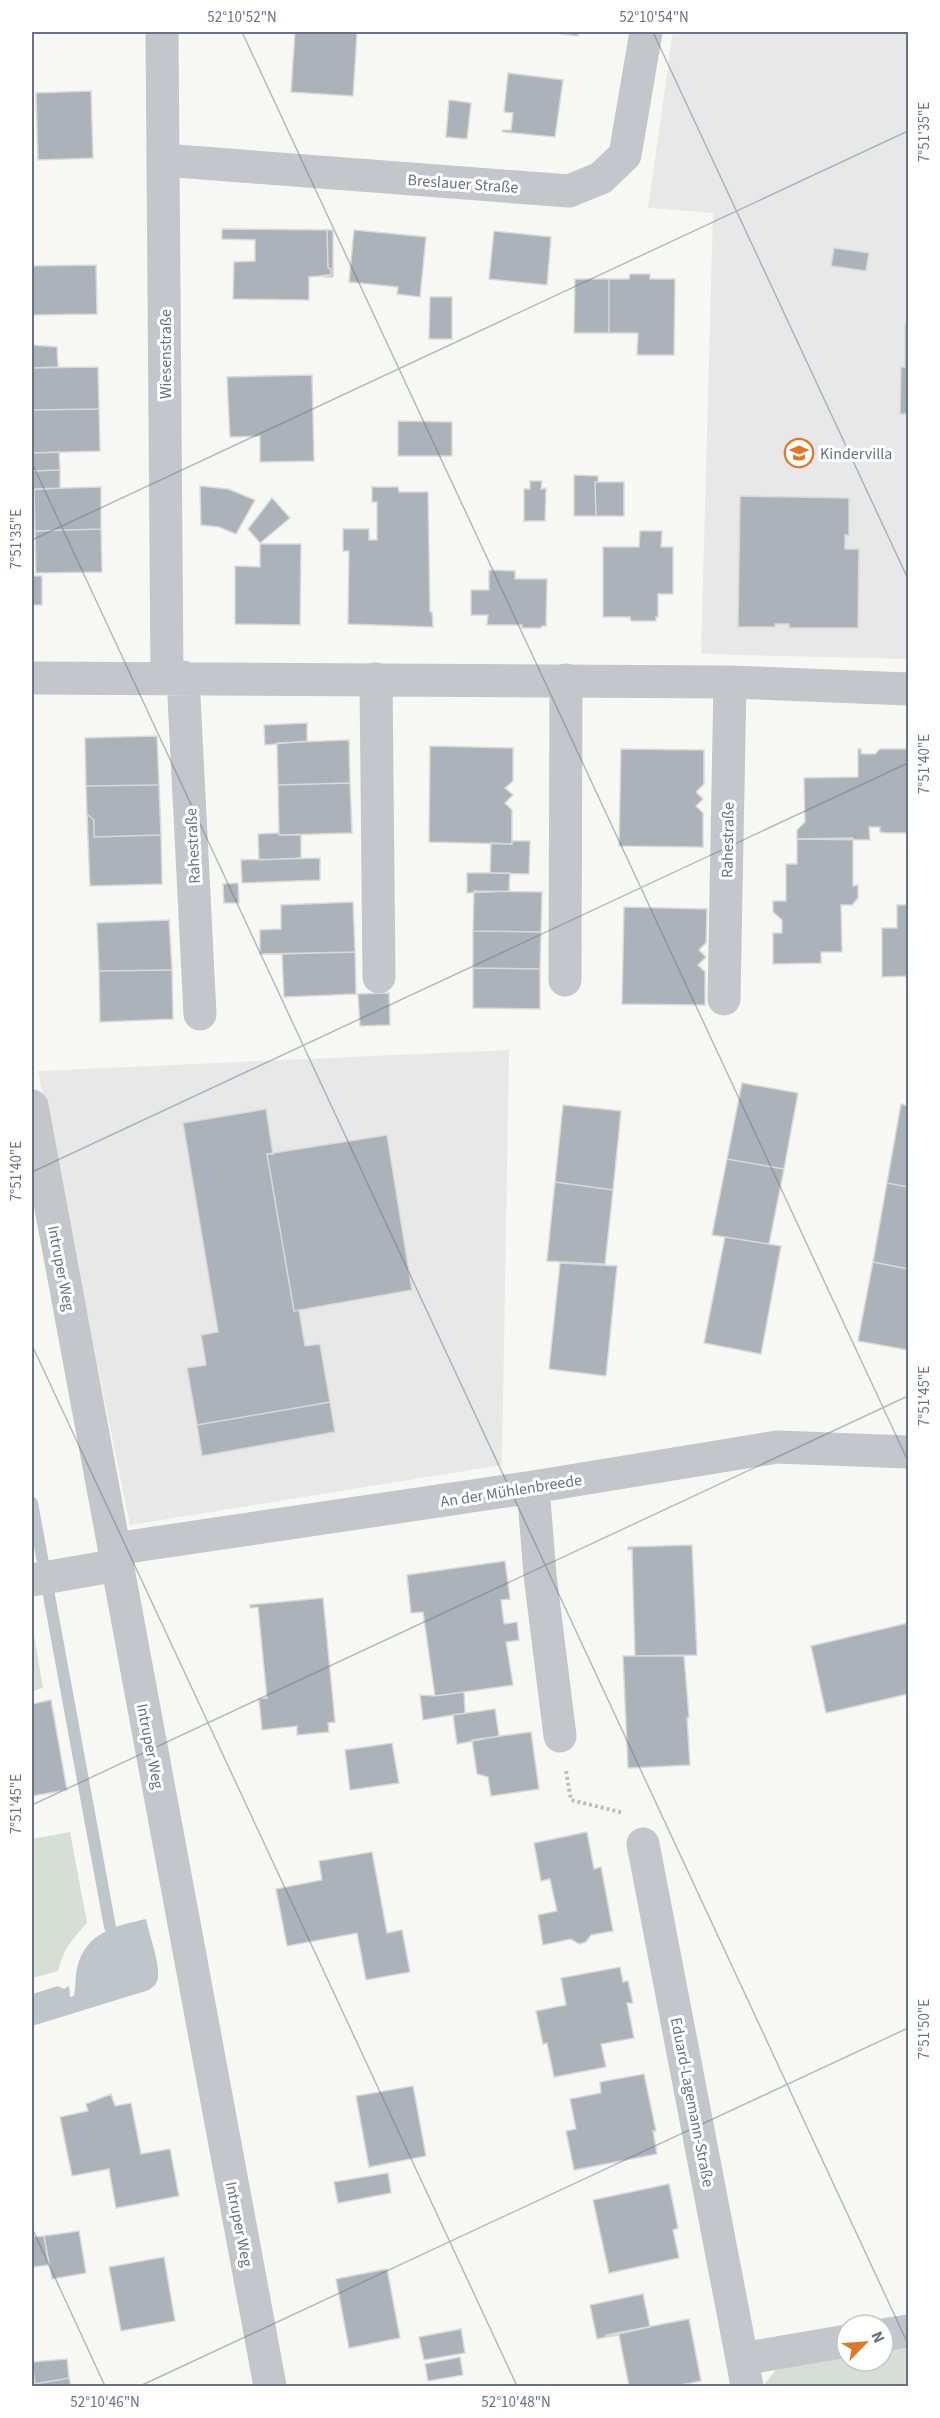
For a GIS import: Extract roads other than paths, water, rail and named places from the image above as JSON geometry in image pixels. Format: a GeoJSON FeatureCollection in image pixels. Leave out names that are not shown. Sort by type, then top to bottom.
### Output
{"type":"FeatureCollection","features":[{"type":"Feature","properties":{"kind":"street","name":"Wiesenstraße"},"geometry":{"type":"LineString","coordinates":[[162,32],[175,677]]}},
{"type":"Feature","properties":{"kind":"street","name":"Breslauer Straße"},"geometry":{"type":"LineString","coordinates":[[163,160],[568,191],[601,178],[625,155],[646,32]]}},
{"type":"Feature","properties":{"kind":"street"},"geometry":{"type":"LineString","coordinates":[[32,678],[175,677],[730,682],[909,689]]}},
{"type":"Feature","properties":{"kind":"street","name":"Rahestraße"},"geometry":{"type":"LineString","coordinates":[[175,677],[200,1014]]}},
{"type":"Feature","properties":{"kind":"street"},"geometry":{"type":"LineString","coordinates":[[376,679],[379,977]]}},
{"type":"Feature","properties":{"kind":"street"},"geometry":{"type":"LineString","coordinates":[[565,980],[566,680]]}},
{"type":"Feature","properties":{"kind":"street","name":"Rahestraße"},"geometry":{"type":"LineString","coordinates":[[724,999],[730,682]]}},
{"type":"Feature","properties":{"kind":"street","name":"Intruper Weg"},"geometry":{"type":"LineString","coordinates":[[32,1106],[270,2386]]}},
{"type":"Feature","properties":{"kind":"street","name":"An der Mühlenbreede"},"geometry":{"type":"LineString","coordinates":[[32,1580],[73,1573],[116,1557],[777,1447],[909,1452]]}},
{"type":"Feature","properties":{"kind":"street"},"geometry":{"type":"LineString","coordinates":[[533,1487],[540,1575],[560,1736]]}},
{"type":"Feature","properties":{"kind":"street","name":"Eduard-Lagemann-Straße"},"geometry":{"type":"LineString","coordinates":[[643,1844],[745,2373],[835,2345]]}},
{"type":"Feature","properties":{"kind":"waterway"},"geometry":{"type":"LineString","coordinates":[[32,1503],[110,1927]]}},
{"type":"Feature","properties":{"kind":"place","name":"Kindervilla"},"geometry":{"type":"Point","coordinates":[799,453]}}]}
